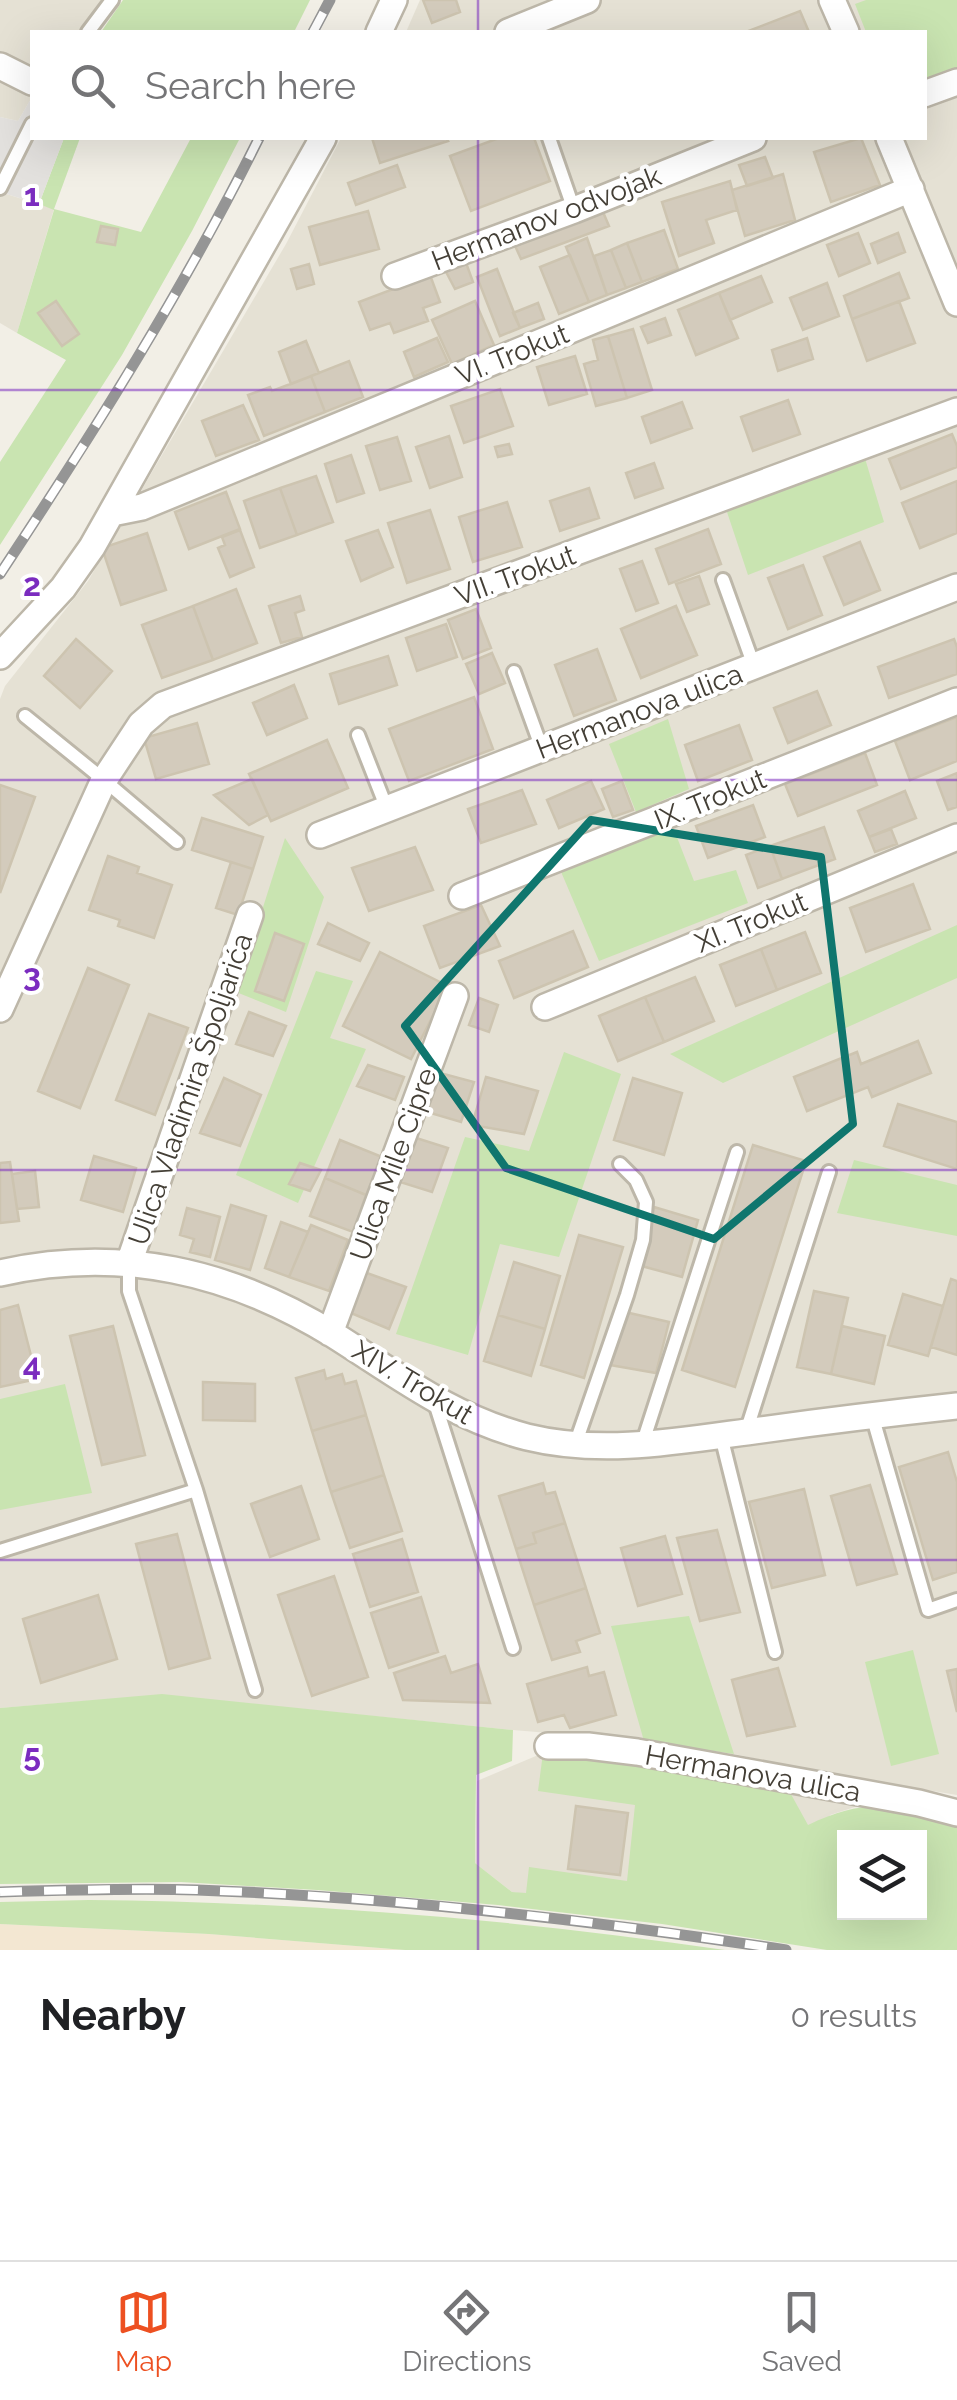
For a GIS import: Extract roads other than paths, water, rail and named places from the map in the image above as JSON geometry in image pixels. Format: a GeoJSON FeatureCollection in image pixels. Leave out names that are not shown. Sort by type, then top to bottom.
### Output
{"type":"FeatureCollection","features":[{"type":"Feature","properties":{"kind":"street"},"geometry":{"type":"LineString","coordinates":[[380,30],[394,0]]}},
{"type":"Feature","properties":{"kind":"street"},"geometry":{"type":"LineString","coordinates":[[513,30],[588,0]]}},
{"type":"Feature","properties":{"kind":"street"},"geometry":{"type":"LineString","coordinates":[[833,0],[845,30]]}},
{"type":"Feature","properties":{"kind":"street"},"geometry":{"type":"LineString","coordinates":[[0,66],[30,81]]}},
{"type":"Feature","properties":{"kind":"street"},"geometry":{"type":"LineString","coordinates":[[927,93],[957,82]]}},
{"type":"Feature","properties":{"kind":"street"},"geometry":{"type":"LineString","coordinates":[[0,656],[63,588],[112,513],[322,140]]}},
{"type":"Feature","properties":{"kind":"street","name":"Hermanov odvojak"},"geometry":{"type":"LineString","coordinates":[[394,276],[748,140]]}},
{"type":"Feature","properties":{"kind":"street"},"geometry":{"type":"LineString","coordinates":[[890,140],[956,297]]}},
{"type":"Feature","properties":{"kind":"street","name":"VI. Trokut"},"geometry":{"type":"LineString","coordinates":[[112,513],[142,507],[910,189]]}},
{"type":"Feature","properties":{"kind":"street","name":"VII. Trokut"},"geometry":{"type":"LineString","coordinates":[[104,780],[141,724],[163,705],[957,411]]}},
{"type":"Feature","properties":{"kind":"street","name":"Hermanova ulica"},"geometry":{"type":"LineString","coordinates":[[320,835],[957,586]]}},
{"type":"Feature","properties":{"kind":"street","name":"IX. Trokut"},"geometry":{"type":"LineString","coordinates":[[462,896],[957,701]]}},
{"type":"Feature","properties":{"kind":"street"},"geometry":{"type":"LineString","coordinates":[[0,1009],[104,780]]}},
{"type":"Feature","properties":{"kind":"street","name":"XI. Trokut"},"geometry":{"type":"LineString","coordinates":[[545,1006],[957,837]]}},
{"type":"Feature","properties":{"kind":"street","name":"Ulica Vladimira Špoljarića"},"geometry":{"type":"LineString","coordinates":[[129,1263],[250,916]]}},
{"type":"Feature","properties":{"kind":"street","name":"Ulica Mile Cipre"},"geometry":{"type":"LineString","coordinates":[[330,1333],[455,996]]}},
{"type":"Feature","properties":{"kind":"street","name":"XIV. Trokut"},"geometry":{"type":"LineString","coordinates":[[0,1274],[22,1268],[129,1263],[208,1277],[255,1293],[330,1333],[434,1400],[486,1425],[575,1445],[642,1444],[957,1406]]}},
{"type":"Feature","properties":{"kind":"street","name":"Hermanova ulica"},"geometry":{"type":"LineString","coordinates":[[548,1746],[637,1752],[957,1813]]}},
{"type":"Feature","properties":{"kind":"lane"},"geometry":{"type":"LineString","coordinates":[[90,30],[112,0]]}},
{"type":"Feature","properties":{"kind":"lane"},"geometry":{"type":"LineString","coordinates":[[0,188],[30,128]]}},
{"type":"Feature","properties":{"kind":"lane"},"geometry":{"type":"LineString","coordinates":[[550,140],[574,210]]}},
{"type":"Feature","properties":{"kind":"lane"},"geometry":{"type":"LineString","coordinates":[[724,580],[754,666]]}},
{"type":"Feature","properties":{"kind":"lane"},"geometry":{"type":"LineString","coordinates":[[514,672],[542,749]]}},
{"type":"Feature","properties":{"kind":"lane"},"geometry":{"type":"LineString","coordinates":[[25,716],[177,842]]}},
{"type":"Feature","properties":{"kind":"lane"},"geometry":{"type":"LineString","coordinates":[[358,735],[387,809]]}},
{"type":"Feature","properties":{"kind":"lane"},"geometry":{"type":"LineString","coordinates":[[642,1444],[738,1152]]}},
{"type":"Feature","properties":{"kind":"lane"},"geometry":{"type":"LineString","coordinates":[[575,1445],[644,1229],[646,1202],[636,1180],[620,1164]]}},
{"type":"Feature","properties":{"kind":"lane"},"geometry":{"type":"LineString","coordinates":[[775,1652],[734,1434],[829,1172]]}},
{"type":"Feature","properties":{"kind":"lane"},"geometry":{"type":"LineString","coordinates":[[129,1263],[129,1291],[196,1490],[255,1690]]}},
{"type":"Feature","properties":{"kind":"lane"},"geometry":{"type":"LineString","coordinates":[[434,1400],[513,1648]]}},
{"type":"Feature","properties":{"kind":"lane"},"geometry":{"type":"LineString","coordinates":[[872,1415],[928,1610],[957,1600]]}},
{"type":"Feature","properties":{"kind":"lane"},"geometry":{"type":"LineString","coordinates":[[0,1551],[196,1490]]}},
{"type":"Feature","properties":{"kind":"railway"},"geometry":{"type":"LineString","coordinates":[[314,30],[330,0]]}},
{"type":"Feature","properties":{"kind":"railway"},"geometry":{"type":"LineString","coordinates":[[0,574],[136,360],[258,140]]}},
{"type":"Feature","properties":{"kind":"railway"},"geometry":{"type":"LineString","coordinates":[[0,1892],[173,1889],[345,1898],[566,1920],[786,1950]]}}]}
